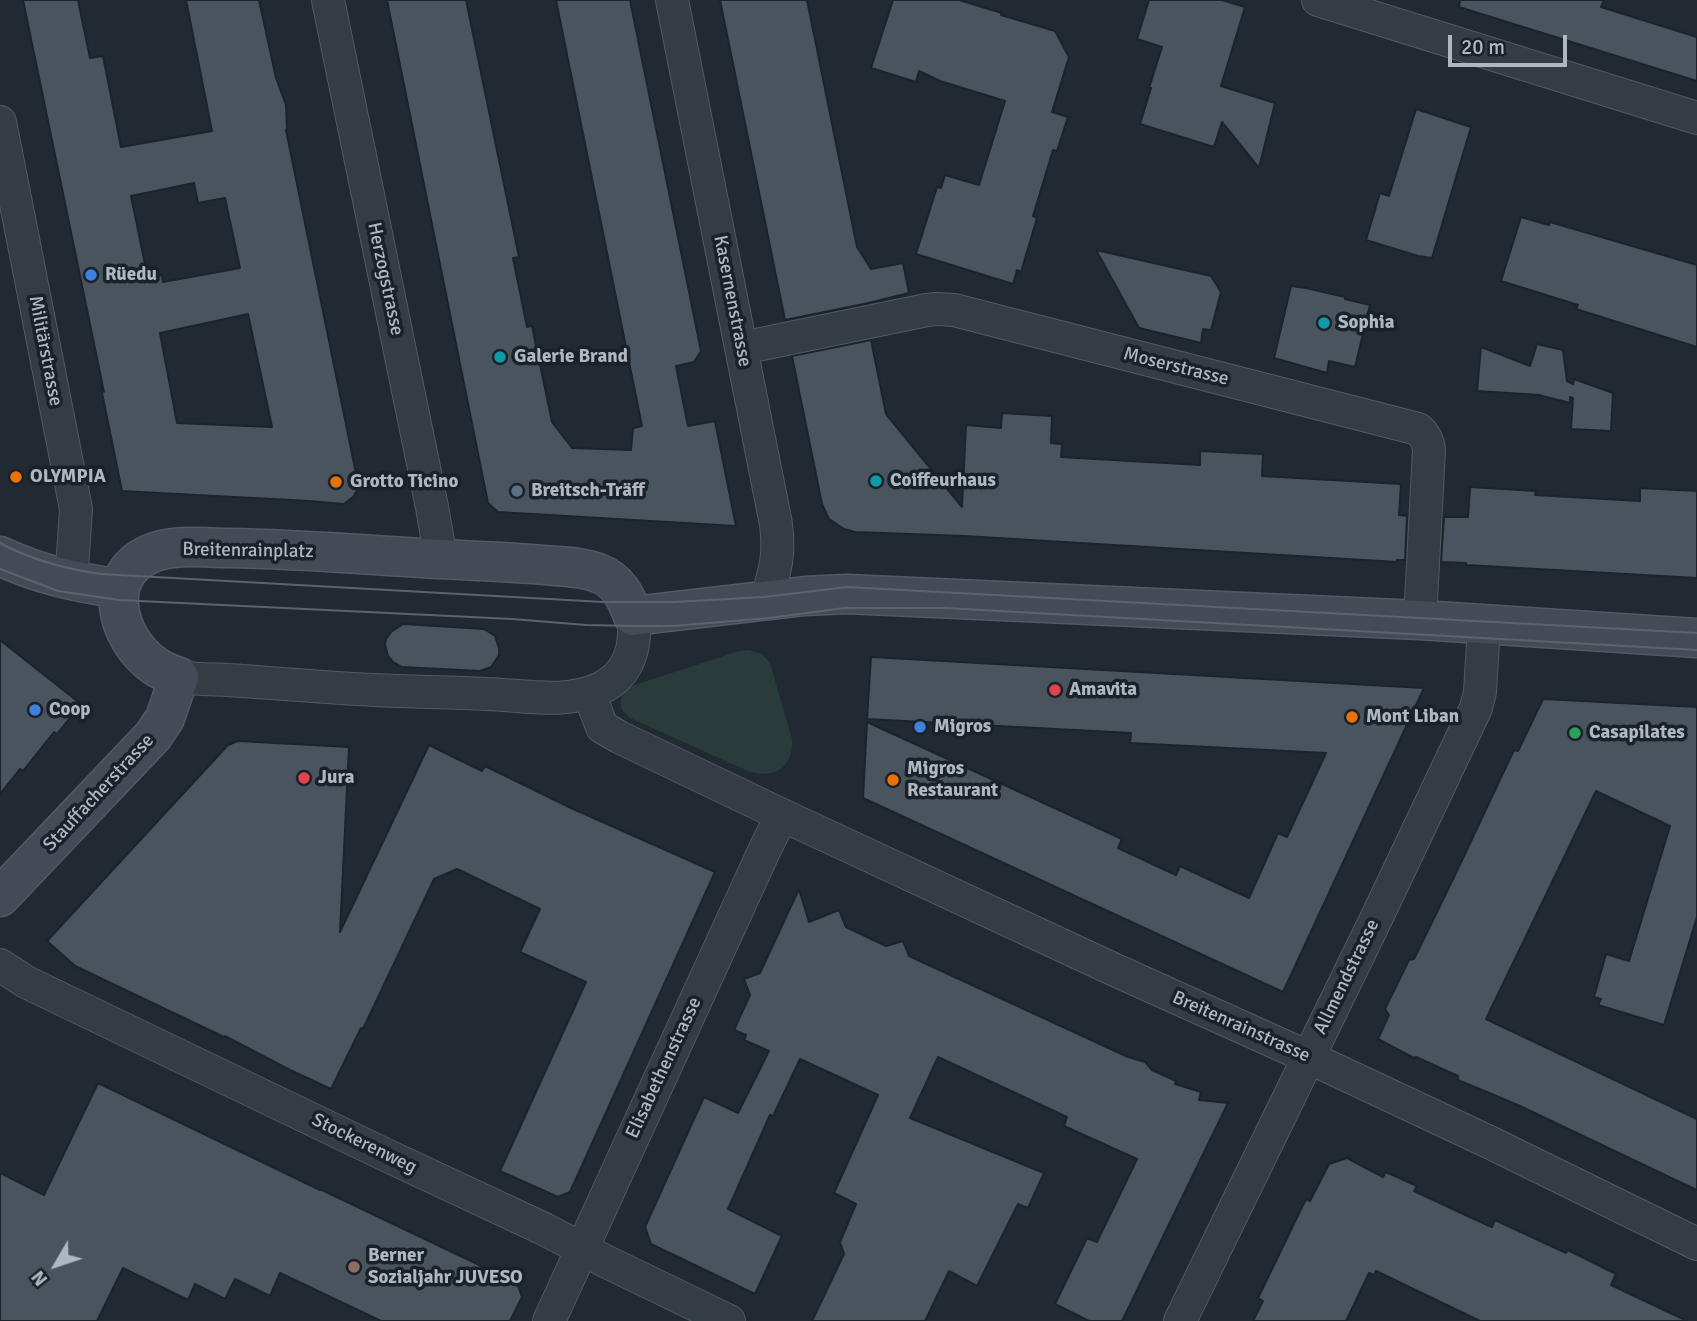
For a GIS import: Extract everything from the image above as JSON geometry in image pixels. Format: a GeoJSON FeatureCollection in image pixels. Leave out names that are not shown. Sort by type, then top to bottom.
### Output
{"type":"FeatureCollection","features":[{"type":"Feature","properties":{"kind":"street","name":"Herzogstrasse"},"geometry":{"type":"LineString","coordinates":[[328,0],[441,559]]}},
{"type":"Feature","properties":{"kind":"street","name":"Kasernenstrasse"},"geometry":{"type":"LineString","coordinates":[[672,0],[779,543],[777,565],[766,601]]}},
{"type":"Feature","properties":{"kind":"street"},"geometry":{"type":"LineString","coordinates":[[1318,0],[1697,118]]}},
{"type":"Feature","properties":{"kind":"street","name":"Militärstrasse"},"geometry":{"type":"LineString","coordinates":[[0,122],[76,509],[72,569],[74,581]]}},
{"type":"Feature","properties":{"kind":"street","name":"Moserstrasse"},"geometry":{"type":"LineString","coordinates":[[742,348],[927,310],[944,309],[1418,429],[1428,442],[1429,450],[1420,621]]}},
{"type":"Feature","properties":{"kind":"street","name":"Breitenrainplatz"},"geometry":{"type":"LineString","coordinates":[[184,547],[247,548],[441,559],[547,565],[594,571],[611,579],[618,586],[633,616],[633,648],[620,674],[610,684],[589,693],[566,697],[377,690],[179,677],[151,663],[130,638],[118,607],[124,574],[136,561],[157,551],[184,547]]}},
{"type":"Feature","properties":{"kind":"street"},"geometry":{"type":"LineString","coordinates":[[0,556],[32,570],[120,589]]}},
{"type":"Feature","properties":{"kind":"street"},"geometry":{"type":"LineString","coordinates":[[633,616],[822,594],[847,594],[1420,621],[1697,638]]}},
{"type":"Feature","properties":{"kind":"street","name":"Allmendstrasse"},"geometry":{"type":"LineString","coordinates":[[1180,1321],[1476,708],[1480,692],[1483,625]]}},
{"type":"Feature","properties":{"kind":"street","name":"Stauffacherstrasse"},"geometry":{"type":"LineString","coordinates":[[0,897],[158,730],[170,706],[179,677]]}},
{"type":"Feature","properties":{"kind":"street"},"geometry":{"type":"LineString","coordinates":[[589,693],[601,727],[782,816]]}},
{"type":"Feature","properties":{"kind":"street","name":"Breitenrainstrasse"},"geometry":{"type":"LineString","coordinates":[[782,816],[1501,1147],[1697,1244]]}},
{"type":"Feature","properties":{"kind":"street","name":"Elisabethenstrasse"},"geometry":{"type":"LineString","coordinates":[[549,1321],[782,816]]}},
{"type":"Feature","properties":{"kind":"street","name":"Stockerenweg"},"geometry":{"type":"LineString","coordinates":[[0,965],[26,982],[544,1229],[729,1321]]}},
{"type":"Feature","properties":{"kind":"shaded area"},"geometry":{"type":"Polygon","coordinates":[[[748,650],[762,654],[770,663],[792,739],[790,757],[786,764],[774,772],[766,774],[748,771],[630,718],[622,710],[622,696],[632,686],[748,650]]]}},
{"type":"Feature","properties":{"kind":"building"},"geometry":{"type":"Polygon","coordinates":[[[23,0],[78,0],[90,58],[103,56],[121,147],[212,131],[186,0],[259,0],[276,78],[286,105],[286,130],[359,488],[344,504],[122,491],[101,388],[104,392],[23,0]],[[194,183],[131,196],[148,279],[162,275],[163,282],[240,268],[225,198],[198,203],[194,183]],[[248,314],[160,333],[177,423],[272,427],[248,314]]]}},
{"type":"Feature","properties":{"kind":"building"},"geometry":{"type":"Polygon","coordinates":[[[387,0],[466,0],[519,257],[513,258],[527,327],[532,326],[552,422],[572,448],[631,450],[633,428],[642,426],[556,0],[630,0],[701,351],[694,362],[676,366],[688,426],[715,421],[736,526],[498,512],[488,503],[387,0]]]}},
{"type":"Feature","properties":{"kind":"building"},"geometry":{"type":"Polygon","coordinates":[[[720,0],[807,0],[857,247],[871,269],[903,263],[909,293],[785,320],[720,0]]]}},
{"type":"Feature","properties":{"kind":"building"},"geometry":{"type":"Polygon","coordinates":[[[893,0],[959,0],[1002,13],[1001,15],[1055,31],[1069,57],[1052,112],[1068,117],[1057,151],[1053,150],[1033,216],[1037,218],[1021,272],[1017,270],[1013,284],[916,254],[937,187],[941,188],[945,175],[979,185],[1005,101],[940,81],[919,71],[916,82],[871,68],[893,0]]]}},
{"type":"Feature","properties":{"kind":"building"},"geometry":{"type":"Polygon","coordinates":[[[1149,0],[1222,0],[1245,7],[1221,86],[1275,103],[1259,168],[1222,122],[1214,147],[1140,124],[1162,47],[1137,39],[1149,0]]]}},
{"type":"Feature","properties":{"kind":"building"},"geometry":{"type":"Polygon","coordinates":[[[1460,0],[1604,0],[1601,7],[1697,37],[1697,81],[1459,7],[1460,0]]]}},
{"type":"Feature","properties":{"kind":"building"},"geometry":{"type":"Polygon","coordinates":[[[1416,109],[1471,127],[1432,258],[1366,240],[1380,193],[1389,196],[1416,109]]]}},
{"type":"Feature","properties":{"kind":"building"},"geometry":{"type":"Polygon","coordinates":[[[1521,217],[1549,225],[1550,222],[1697,265],[1697,347],[1576,309],[1578,305],[1501,281],[1521,217]]]}},
{"type":"Feature","properties":{"kind":"building"},"geometry":{"type":"Polygon","coordinates":[[[1096,250],[1211,276],[1221,292],[1211,330],[1203,329],[1201,343],[1139,328],[1096,250]]]}},
{"type":"Feature","properties":{"kind":"building","name":"Sophia"},"geometry":{"type":"Polygon","coordinates":[[[1291,286],[1370,305],[1355,367],[1329,361],[1327,373],[1274,358],[1291,286]]]}},
{"type":"Feature","properties":{"kind":"building"},"geometry":{"type":"Polygon","coordinates":[[[871,340],[886,414],[962,507],[966,425],[1001,428],[1002,413],[1052,416],[1051,443],[1062,444],[1061,457],[1200,465],[1200,451],[1263,454],[1262,476],[1401,484],[1399,515],[1407,516],[1405,560],[1397,562],[855,532],[844,529],[829,519],[822,504],[792,356],[871,340]]]}},
{"type":"Feature","properties":{"kind":"building"},"geometry":{"type":"Polygon","coordinates":[[[1537,344],[1563,350],[1567,381],[1573,384],[1574,379],[1613,393],[1611,431],[1571,429],[1573,398],[1570,397],[1570,403],[1539,395],[1477,391],[1481,347],[1530,366],[1537,344]]]}},
{"type":"Feature","properties":{"kind":"building"},"geometry":{"type":"Polygon","coordinates":[[[1470,487],[1536,491],[1535,495],[1640,501],[1640,488],[1697,491],[1697,578],[1441,562],[1444,517],[1468,517],[1470,487]]]}},
{"type":"Feature","properties":{"kind":"building"},"geometry":{"type":"Polygon","coordinates":[[[403,624],[484,629],[495,636],[499,655],[491,667],[480,671],[402,667],[388,656],[385,644],[391,632],[403,624]]]}},
{"type":"Feature","properties":{"kind":"building"},"geometry":{"type":"Polygon","coordinates":[[[0,640],[81,704],[57,734],[54,732],[23,771],[20,769],[0,794],[0,640]]]}},
{"type":"Feature","properties":{"kind":"building"},"geometry":{"type":"Polygon","coordinates":[[[871,657],[1424,688],[1283,992],[863,798],[867,722],[1122,839],[1118,848],[1176,875],[1180,866],[1249,898],[1278,833],[1287,837],[1326,753],[1130,743],[1131,733],[867,719],[871,657]]]}},
{"type":"Feature","properties":{"kind":"building"},"geometry":{"type":"Polygon","coordinates":[[[1543,699],[1697,707],[1697,917],[1664,1025],[1598,1005],[1601,999],[1594,997],[1606,954],[1629,961],[1670,826],[1596,791],[1486,1019],[1697,1119],[1697,1190],[1520,1106],[1458,1080],[1458,1076],[1414,1058],[1378,1039],[1389,1015],[1385,1009],[1409,960],[1414,959],[1514,750],[1518,751],[1543,699]]]}},
{"type":"Feature","properties":{"kind":"building"},"geometry":{"type":"Polygon","coordinates":[[[238,741],[349,747],[340,932],[429,745],[482,771],[485,766],[571,808],[715,872],[570,1192],[558,1197],[500,1171],[586,982],[520,952],[540,909],[457,869],[434,879],[363,1029],[361,1028],[331,1089],[75,966],[47,941],[228,745],[238,741]]]}},
{"type":"Feature","properties":{"kind":"building"},"geometry":{"type":"Polygon","coordinates":[[[799,889],[809,922],[839,910],[846,927],[886,946],[903,941],[909,956],[1128,1057],[1145,1062],[1152,1070],[1176,1081],[1175,1084],[1201,1092],[1199,1100],[1228,1103],[1122,1321],[1089,1321],[1055,1304],[1087,1238],[1097,1242],[1137,1159],[1064,1126],[1067,1117],[938,1057],[910,1118],[1044,1173],[1028,1208],[1018,1204],[977,1286],[949,1271],[925,1321],[812,1321],[844,1254],[840,1242],[856,1204],[834,1193],[878,1095],[800,1059],[773,1116],[770,1115],[728,1209],[782,1236],[755,1294],[651,1244],[645,1227],[704,1097],[738,1113],[769,1051],[744,1040],[746,1035],[734,1030],[750,995],[744,979],[760,973],[799,889]]]}},
{"type":"Feature","properties":{"kind":"building"},"geometry":{"type":"Polygon","coordinates":[[[98,1083],[517,1283],[522,1297],[510,1321],[381,1321],[280,1273],[270,1296],[235,1279],[225,1299],[195,1284],[188,1300],[123,1268],[97,1321],[0,1321],[0,1173],[44,1195],[98,1083]]]}},
{"type":"Feature","properties":{"kind":"building"},"geometry":{"type":"Polygon","coordinates":[[[1347,1158],[1383,1177],[1386,1172],[1417,1186],[1414,1191],[1487,1225],[1492,1227],[1495,1220],[1566,1253],[1568,1250],[1616,1274],[1611,1285],[1687,1321],[1480,1321],[1376,1271],[1374,1275],[1369,1273],[1346,1321],[1253,1321],[1263,1301],[1258,1298],[1306,1199],[1310,1201],[1329,1164],[1347,1158]]]}},
{"type":"Feature","properties":{"kind":"tram line"},"geometry":{"type":"LineString","coordinates":[[0,543],[49,563],[101,574],[603,602],[674,602],[764,597],[847,587],[1697,633]]}},
{"type":"Feature","properties":{"kind":"tram line"},"geometry":{"type":"LineString","coordinates":[[0,569],[58,591],[119,600],[586,625],[673,626],[844,608],[946,608],[1697,650]]}},
{"type":"Feature","properties":{"kind":"place","name":"Rüedu"},"geometry":{"type":"Point","coordinates":[91,275]}},
{"type":"Feature","properties":{"kind":"place","name":"Sophia"},"geometry":{"type":"Point","coordinates":[1324,323]}},
{"type":"Feature","properties":{"kind":"place","name":"Galerie Brand"},"geometry":{"type":"Point","coordinates":[500,357]}},
{"type":"Feature","properties":{"kind":"place","name":"OLYMPIA"},"geometry":{"type":"Point","coordinates":[16,477]}},
{"type":"Feature","properties":{"kind":"place","name":"Coiffeurhaus"},"geometry":{"type":"Point","coordinates":[876,481]}},
{"type":"Feature","properties":{"kind":"place","name":"Grotto Ticino"},"geometry":{"type":"Point","coordinates":[336,482]}},
{"type":"Feature","properties":{"kind":"place","name":"Breitsch-Träff"},"geometry":{"type":"Point","coordinates":[517,491]}},
{"type":"Feature","properties":{"kind":"place","name":"Amavita"},"geometry":{"type":"Point","coordinates":[1055,690]}},
{"type":"Feature","properties":{"kind":"place","name":"Coop"},"geometry":{"type":"Point","coordinates":[35,710]}},
{"type":"Feature","properties":{"kind":"place","name":"Mont Liban"},"geometry":{"type":"Point","coordinates":[1352,717]}},
{"type":"Feature","properties":{"kind":"place","name":"Migros"},"geometry":{"type":"Point","coordinates":[920,727]}},
{"type":"Feature","properties":{"kind":"place","name":"Casapilates"},"geometry":{"type":"Point","coordinates":[1575,733]}},
{"type":"Feature","properties":{"kind":"place","name":"Jura"},"geometry":{"type":"Point","coordinates":[304,778]}},
{"type":"Feature","properties":{"kind":"place","name":"Migros Restaurant"},"geometry":{"type":"Point","coordinates":[893,780]}},
{"type":"Feature","properties":{"kind":"place","name":"Berner Sozialjahr JUVESO"},"geometry":{"type":"Point","coordinates":[354,1267]}}]}
